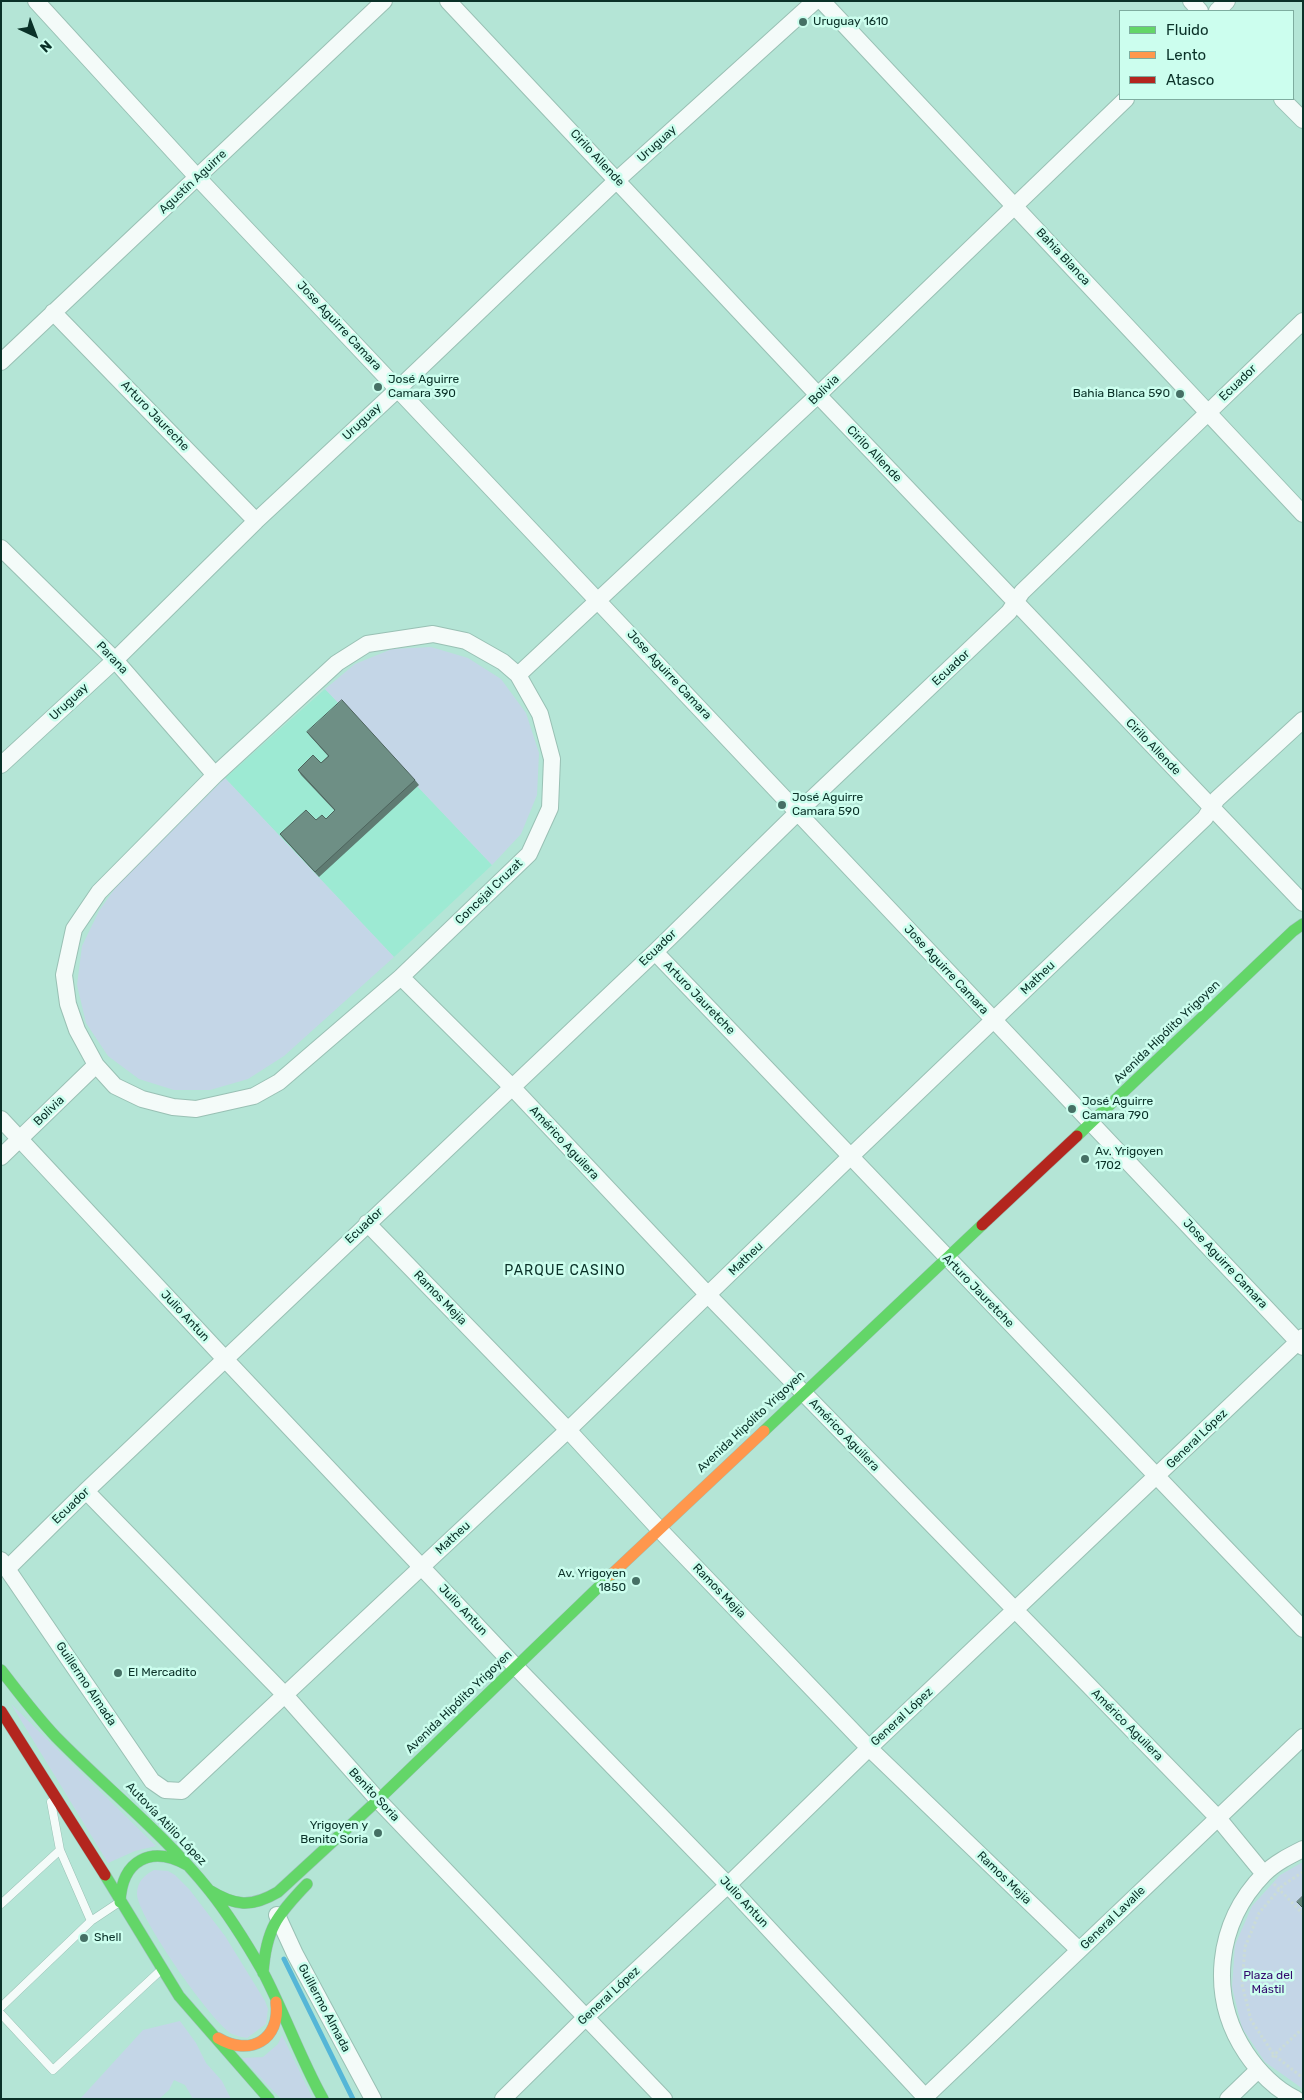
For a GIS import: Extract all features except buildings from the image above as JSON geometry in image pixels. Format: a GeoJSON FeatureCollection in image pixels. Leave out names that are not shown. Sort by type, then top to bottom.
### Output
{"type":"FeatureCollection","features":[{"type":"Feature","properties":{"kind":"main road","name":"Avenida Hipólito Yrigoyen"},"geometry":{"type":"LineString","coordinates":[[209,1890],[225,1900],[239,1903],[252,1904],[265,1901],[385,1807],[666,1536],[1099,1130],[1293,931],[1303,924]]}},
{"type":"Feature","properties":{"kind":"main road"},"geometry":{"type":"LineString","coordinates":[[1243,995],[1303,935]]}},
{"type":"Feature","properties":{"kind":"main road","name":"Autovía Atilio López"},"geometry":{"type":"LineString","coordinates":[[1,1670],[31,1710],[57,1738],[159,1833],[209,1890],[237,1929],[263,1973],[306,2068],[323,2099]]}},
{"type":"Feature","properties":{"kind":"main road"},"geometry":{"type":"LineString","coordinates":[[1,1711],[46,1780],[179,1996],[269,2099]]}},
{"type":"Feature","properties":{"kind":"main road"},"geometry":{"type":"LineString","coordinates":[[120,1902],[120,1890],[126,1871],[145,1858],[165,1856],[188,1865]]}},
{"type":"Feature","properties":{"kind":"main road"},"geometry":{"type":"LineString","coordinates":[[263,1973],[264,1949],[268,1932],[277,1915],[319,1874]]}},
{"type":"Feature","properties":{"kind":"main road"},"geometry":{"type":"LineString","coordinates":[[213,2034],[233,2047],[243,2047],[264,2041],[276,2023],[278,2014],[276,2002]]}},
{"type":"Feature","properties":{"kind":"street","name":"Jose Aguirre Camara"},"geometry":{"type":"LineString","coordinates":[[36,1],[198,178],[797,813],[1301,1342]]}},
{"type":"Feature","properties":{"kind":"street","name":"Agustín Aguirre"},"geometry":{"type":"LineString","coordinates":[[1,362],[384,1]]}},
{"type":"Feature","properties":{"kind":"street","name":"Cirilo Allende"},"geometry":{"type":"LineString","coordinates":[[448,1],[818,395],[1303,903]]}},
{"type":"Feature","properties":{"kind":"street","name":"Uruguay"},"geometry":{"type":"LineString","coordinates":[[1,765],[114,660],[256,521],[398,389],[617,180],[815,1]]}},
{"type":"Feature","properties":{"kind":"street","name":"Bahia Blanca"},"geometry":{"type":"LineString","coordinates":[[822,1],[1303,514]]}},
{"type":"Feature","properties":{"kind":"street"},"geometry":{"type":"LineString","coordinates":[[1218,10],[1227,1]]}},
{"type":"Feature","properties":{"kind":"street","name":"Bolivia"},"geometry":{"type":"LineString","coordinates":[[518,675],[818,395],[1125,100]]}},
{"type":"Feature","properties":{"kind":"street"},"geometry":{"type":"LineString","coordinates":[[1283,100],[1303,120]]}},
{"type":"Feature","properties":{"kind":"street","name":"Arturo Jaureche"},"geometry":{"type":"LineString","coordinates":[[53,312],[256,521]]}},
{"type":"Feature","properties":{"kind":"street","name":"Ecuador"},"geometry":{"type":"LineString","coordinates":[[4,1564],[86,1491],[655,952],[797,813],[1009,612],[1029,585],[1303,321]]}},
{"type":"Feature","properties":{"kind":"street","name":"Parana"},"geometry":{"type":"LineString","coordinates":[[1,548],[114,660],[215,775]]}},
{"type":"Feature","properties":{"kind":"street","name":"Concejal Cruzat"},"geometry":{"type":"LineString","coordinates":[[434,634],[466,641],[503,662],[518,675],[540,714],[552,759],[550,808],[529,854],[401,977],[279,1082],[254,1096],[196,1109],[173,1107],[142,1099],[114,1086],[96,1066],[77,1030],[68,1004],[64,975],[74,929],[99,892],[215,775],[337,663],[367,644],[434,634]]}},
{"type":"Feature","properties":{"kind":"street","name":"Matheu"},"geometry":{"type":"LineString","coordinates":[[182,1791],[709,1296],[850,1157],[1205,818],[1217,799],[1303,720]]}},
{"type":"Feature","properties":{"kind":"street","name":"Arturo Jauretche"},"geometry":{"type":"LineString","coordinates":[[655,952],[1303,1629]]}},
{"type":"Feature","properties":{"kind":"street","name":"Américo Aguilera"},"geometry":{"type":"LineString","coordinates":[[401,977],[512,1087],[709,1296],[1218,1818],[1264,1874]]}},
{"type":"Feature","properties":{"kind":"street","name":"Bolivia"},"geometry":{"type":"LineString","coordinates":[[1,1157],[96,1066]]}},
{"type":"Feature","properties":{"kind":"street","name":"Julio Antun"},"geometry":{"type":"LineString","coordinates":[[1,1120],[523,1673],[728,1885],[925,2098]]}},
{"type":"Feature","properties":{"kind":"street","name":"Ramos Mejia"},"geometry":{"type":"LineString","coordinates":[[368,1223],[568,1430],[666,1536],[869,1748],[1079,1950]]}},
{"type":"Feature","properties":{"kind":"street","name":"General López"},"geometry":{"type":"LineString","coordinates":[[503,2099],[585,2018],[728,1885],[869,1748],[1301,1342]]}},
{"type":"Feature","properties":{"kind":"street","name":"Benito Soria"},"geometry":{"type":"LineString","coordinates":[[86,1491],[285,1695],[385,1807],[664,2099]]}},
{"type":"Feature","properties":{"kind":"street","name":"Guillermo Almada"},"geometry":{"type":"LineString","coordinates":[[4,1564],[152,1781],[165,1790],[182,1791]]}},
{"type":"Feature","properties":{"kind":"street","name":"General Lavalle"},"geometry":{"type":"LineString","coordinates":[[925,2098],[1303,1737]]}},
{"type":"Feature","properties":{"kind":"street"},"geometry":{"type":"LineString","coordinates":[[1296,2099],[1258,2070],[1234,2035],[1222,1994],[1223,1951],[1236,1912],[1264,1874],[1284,1859],[1303,1849]]}},
{"type":"Feature","properties":{"kind":"street","name":"Guillermo Almada"},"geometry":{"type":"LineString","coordinates":[[277,1915],[295,1954],[373,2099]]}},
{"type":"Feature","properties":{"kind":"street"},"geometry":{"type":"LineString","coordinates":[[1228,2099],[1258,2070]]}},
{"type":"Feature","properties":{"kind":"lane"},"geometry":{"type":"LineString","coordinates":[[46,1780],[60,1850],[91,1921]]}},
{"type":"Feature","properties":{"kind":"lane"},"geometry":{"type":"LineString","coordinates":[[1,1904],[60,1850]]}},
{"type":"Feature","properties":{"kind":"lane"},"geometry":{"type":"LineString","coordinates":[[1,2007],[91,1921],[120,1902]]}},
{"type":"Feature","properties":{"kind":"lane"},"geometry":{"type":"LineString","coordinates":[[1,2014],[52,2070],[161,1969]]}},
{"type":"Feature","properties":{"kind":"path"},"geometry":{"type":"LineString","coordinates":[[1303,1872],[1282,1885],[1259,1913],[1245,1948],[1242,1984],[1251,2020],[1274,2055],[1303,2078]]}},
{"type":"Feature","properties":{"kind":"path"},"geometry":{"type":"LineString","coordinates":[[1264,1874],[1303,1914]]}},
{"type":"Feature","properties":{"kind":"path"},"geometry":{"type":"LineString","coordinates":[[1258,2070],[1303,2028]]}},
{"type":"Feature","properties":{"kind":"shaded area"},"geometry":{"type":"Polygon","coordinates":[[[325,689],[492,865],[394,957],[225,778],[325,689]]]}},
{"type":"Feature","properties":{"kind":"green space"},"geometry":{"type":"Polygon","coordinates":[[[431,647],[468,658],[501,679],[526,713],[539,753],[537,795],[521,834],[492,865],[325,689],[355,664],[392,649],[431,647]]]}},
{"type":"Feature","properties":{"kind":"green space"},"geometry":{"type":"Polygon","coordinates":[[[225,778],[394,957],[284,1056],[248,1079],[210,1090],[174,1090],[139,1079],[108,1056],[86,1023],[77,985],[82,946],[99,911],[118,884],[225,778]]]}},
{"type":"Feature","properties":{"kind":"green space"},"geometry":{"type":"Polygon","coordinates":[[[11,1704],[156,1846],[135,1851],[108,1863],[11,1704]]]}},
{"type":"Feature","properties":{"kind":"green space","name":"Plaza del Mástil"},"geometry":{"type":"Polygon","coordinates":[[[1303,1862],[1303,2089],[1265,2062],[1242,2028],[1232,1987],[1235,1945],[1252,1906],[1280,1875],[1303,1862]]]}},
{"type":"Feature","properties":{"kind":"green space"},"geometry":{"type":"Polygon","coordinates":[[[154,1870],[168,1871],[175,1875],[189,1889],[225,1936],[265,2001],[268,2009],[266,2024],[247,2038],[232,2034],[209,2011],[177,1968],[149,1924],[140,1906],[137,1890],[142,1879],[154,1870]]]}},
{"type":"Feature","properties":{"kind":"green space"},"geometry":{"type":"Polygon","coordinates":[[[180,2021],[196,2043],[206,2063],[222,2081],[231,2099],[193,2099],[185,2085],[174,2080],[169,2090],[159,2099],[80,2099],[143,2030],[180,2021]]]}},
{"type":"Feature","properties":{"kind":"green space"},"geometry":{"type":"Polygon","coordinates":[[[282,2035],[313,2099],[281,2099],[242,2058],[263,2057],[278,2044],[282,2035]]]}},
{"type":"Feature","properties":{"kind":"waterway"},"geometry":{"type":"LineString","coordinates":[[284,1959],[353,2099]]}},
{"type":"Feature","properties":{"kind":"traffic: fast"},"geometry":{"type":"LineString","coordinates":[[1077,1136],[1293,931],[1303,924]]}},
{"type":"Feature","properties":{"kind":"traffic: fast"},"geometry":{"type":"LineString","coordinates":[[764,1431],[982,1225]]}},
{"type":"Feature","properties":{"kind":"traffic: fast"},"geometry":{"type":"LineString","coordinates":[[209,1890],[227,1899],[243,1903],[259,1901],[278,1892],[378,1800],[611,1575]]}},
{"type":"Feature","properties":{"kind":"traffic: fast"},"geometry":{"type":"LineString","coordinates":[[1,1670],[56,1737],[154,1830],[209,1890],[238,1930],[263,1972],[323,2099]]}},
{"type":"Feature","properties":{"kind":"traffic: fast"},"geometry":{"type":"LineString","coordinates":[[120,1902],[126,1876],[141,1860],[162,1856],[187,1865]]}},
{"type":"Feature","properties":{"kind":"traffic: fast"},"geometry":{"type":"LineString","coordinates":[[105,1875],[179,1996],[269,2099]]}},
{"type":"Feature","properties":{"kind":"traffic: fast"},"geometry":{"type":"LineString","coordinates":[[263,1973],[270,1934],[281,1914],[307,1884]]}},
{"type":"Feature","properties":{"kind":"traffic: slow"},"geometry":{"type":"LineString","coordinates":[[611,1575],[764,1431]]}},
{"type":"Feature","properties":{"kind":"traffic: slow"},"geometry":{"type":"LineString","coordinates":[[218,2038],[241,2046],[252,2045],[261,2041],[274,2026],[276,2002]]}},
{"type":"Feature","properties":{"kind":"traffic: jam"},"geometry":{"type":"LineString","coordinates":[[982,1225],[1077,1136]]}},
{"type":"Feature","properties":{"kind":"traffic: jam"},"geometry":{"type":"LineString","coordinates":[[1,1711],[105,1875]]}},
{"type":"Feature","properties":{"kind":"place","name":"Uruguay 1610"},"geometry":{"type":"Point","coordinates":[803,22]}},
{"type":"Feature","properties":{"kind":"place","name":"José Aguirre Camara 390"},"geometry":{"type":"Point","coordinates":[378,387]}},
{"type":"Feature","properties":{"kind":"place","name":"Bahia Blanca 590"},"geometry":{"type":"Point","coordinates":[1180,394]}},
{"type":"Feature","properties":{"kind":"place","name":"José Aguirre Camara 590"},"geometry":{"type":"Point","coordinates":[782,805]}},
{"type":"Feature","properties":{"kind":"place","name":"José Aguirre Camara 790"},"geometry":{"type":"Point","coordinates":[1072,1109]}},
{"type":"Feature","properties":{"kind":"place","name":"Av. Yrigoyen 1702"},"geometry":{"type":"Point","coordinates":[1085,1159]}},
{"type":"Feature","properties":{"kind":"place","name":"Av. Yrigoyen 1850"},"geometry":{"type":"Point","coordinates":[636,1581]}},
{"type":"Feature","properties":{"kind":"place","name":"El Mercadito"},"geometry":{"type":"Point","coordinates":[118,1673]}},
{"type":"Feature","properties":{"kind":"place","name":"Yrigoyen y Benito Soria"},"geometry":{"type":"Point","coordinates":[378,1833]}},
{"type":"Feature","properties":{"kind":"place","name":"Shell"},"geometry":{"type":"Point","coordinates":[84,1938]}},
{"type":"Feature","properties":{"kind":"district","name":"PARQUE CASINO"},"geometry":{"type":"Point","coordinates":[565,1271]}}]}
